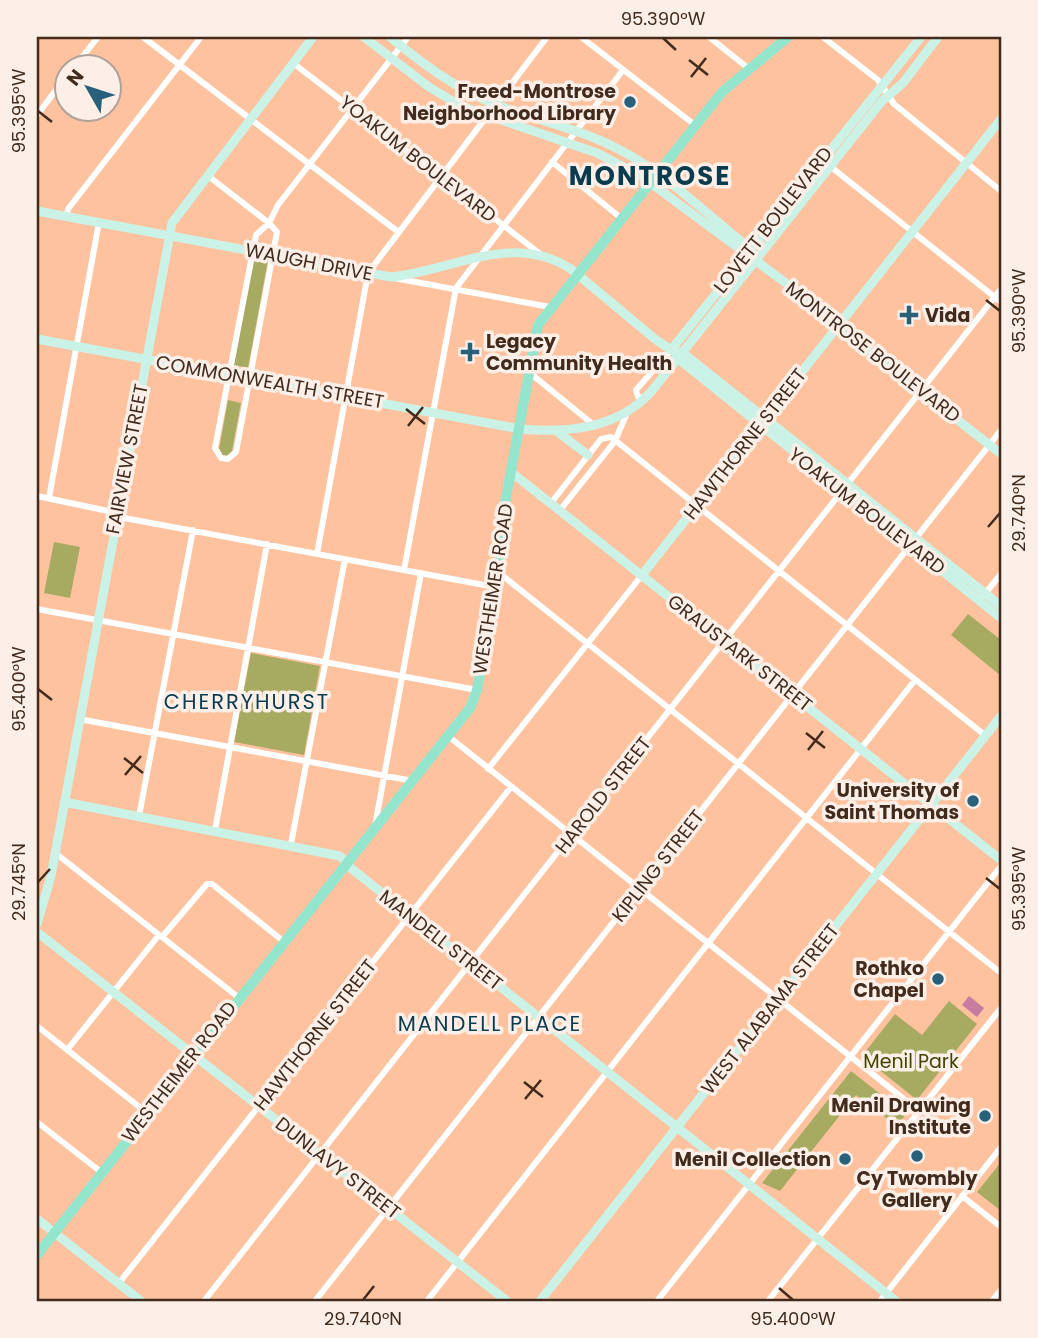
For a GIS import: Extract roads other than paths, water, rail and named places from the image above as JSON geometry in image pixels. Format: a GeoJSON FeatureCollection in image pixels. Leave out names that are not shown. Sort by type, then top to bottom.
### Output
{"type":"FeatureCollection","features":[{"type":"Feature","properties":{"kind":"main road","name":"WESTHEIMER ROAD"},"geometry":{"type":"LineString","coordinates":[[37,1255],[238,997],[470,708],[477,690],[498,572],[503,514],[535,333],[550,307],[730,83],[788,37]]}},
{"type":"Feature","properties":{"kind":"street"},"geometry":{"type":"LineString","coordinates":[[86,52],[98,37]]}},
{"type":"Feature","properties":{"kind":"street"},"geometry":{"type":"LineString","coordinates":[[143,37],[397,231]]}},
{"type":"Feature","properties":{"kind":"street"},"geometry":{"type":"LineString","coordinates":[[67,216],[68,209],[201,37]]}},
{"type":"Feature","properties":{"kind":"street","name":"FAIRVIEW STREET"},"geometry":{"type":"LineString","coordinates":[[37,924],[64,802],[168,235],[176,215],[313,37]]}},
{"type":"Feature","properties":{"kind":"street","name":"MONTROSE BOULEVARD"},"geometry":{"type":"LineString","coordinates":[[364,37],[439,94],[484,116],[597,153],[652,178]]}},
{"type":"Feature","properties":{"kind":"street","name":"MONTROSE BOULEVARD"},"geometry":{"type":"LineString","coordinates":[[390,37],[442,78],[494,104],[577,130],[620,149],[736,249],[747,252],[840,323],[1001,453]]}},
{"type":"Feature","properties":{"kind":"street"},"geometry":{"type":"LineString","coordinates":[[206,175],[269,223],[277,232],[236,452],[224,459],[218,455],[215,448],[256,235],[269,223],[310,164],[408,37]]}},
{"type":"Feature","properties":{"kind":"street"},"geometry":{"type":"LineString","coordinates":[[317,554],[368,273],[484,116],[547,37]]}},
{"type":"Feature","properties":{"kind":"street"},"geometry":{"type":"LineString","coordinates":[[581,37],[695,125]]}},
{"type":"Feature","properties":{"kind":"street"},"geometry":{"type":"LineString","coordinates":[[709,37],[748,68]]}},
{"type":"Feature","properties":{"kind":"street"},"geometry":{"type":"LineString","coordinates":[[823,37],[883,85],[894,104],[1001,191]]}},
{"type":"Feature","properties":{"kind":"street","name":"LOVETT BOULEVARD"},"geometry":{"type":"LineString","coordinates":[[647,397],[638,397],[636,390],[671,350],[921,37]]}},
{"type":"Feature","properties":{"kind":"street","name":"LOVETT BOULEVARD"},"geometry":{"type":"LineString","coordinates":[[560,510],[615,441],[626,415],[647,397],[681,357],[830,167],[937,37]]}},
{"type":"Feature","properties":{"kind":"street","name":"YOAKUM BOULEVARD"},"geometry":{"type":"LineString","coordinates":[[293,63],[543,256]]}},
{"type":"Feature","properties":{"kind":"street"},"geometry":{"type":"LineString","coordinates":[[404,570],[456,288],[623,69]]}},
{"type":"Feature","properties":{"kind":"street"},"geometry":{"type":"LineString","coordinates":[[37,115],[52,95]]}},
{"type":"Feature","properties":{"kind":"street","name":"HAWTHORNE STREET"},"geometry":{"type":"LineString","coordinates":[[488,769],[1001,119]]}},
{"type":"Feature","properties":{"kind":"street"},"geometry":{"type":"LineString","coordinates":[[821,159],[998,300]]}},
{"type":"Feature","properties":{"kind":"street"},"geometry":{"type":"LineString","coordinates":[[552,162],[621,218]]}},
{"type":"Feature","properties":{"kind":"street","name":"WAUGH DRIVE"},"geometry":{"type":"LineString","coordinates":[[37,211],[391,277],[430,271],[479,256],[506,252],[543,256],[577,274]]}},
{"type":"Feature","properties":{"kind":"street"},"geometry":{"type":"LineString","coordinates":[[49,498],[99,222]]}},
{"type":"Feature","properties":{"kind":"street","name":"YOAKUM BOULEVARD"},"geometry":{"type":"LineString","coordinates":[[577,274],[983,597],[1001,618]]}},
{"type":"Feature","properties":{"kind":"street"},"geometry":{"type":"LineString","coordinates":[[391,277],[550,307]]}},
{"type":"Feature","properties":{"kind":"street","name":"HAROLD STREET"},"geometry":{"type":"LineString","coordinates":[[204,1301],[845,487],[998,300],[1001,289]]}},
{"type":"Feature","properties":{"kind":"street","name":"COMMONWEALTH STREET"},"geometry":{"type":"LineString","coordinates":[[37,339],[520,429],[595,426],[626,415]]}},
{"type":"Feature","properties":{"kind":"street"},"geometry":{"type":"LineString","coordinates":[[528,372],[595,426]]}},
{"type":"Feature","properties":{"kind":"street"},"geometry":{"type":"LineString","coordinates":[[553,429],[589,455]]}},
{"type":"Feature","properties":{"kind":"street","name":"KIPLING STREET"},"geometry":{"type":"LineString","coordinates":[[315,1301],[1001,430]]}},
{"type":"Feature","properties":{"kind":"street"},"geometry":{"type":"LineString","coordinates":[[551,503],[606,436],[986,736]]}},
{"type":"Feature","properties":{"kind":"street","name":"GRAUSTARK STREET"},"geometry":{"type":"LineString","coordinates":[[512,472],[1001,860]]}},
{"type":"Feature","properties":{"kind":"street"},"geometry":{"type":"LineString","coordinates":[[37,496],[193,530],[495,587]]}},
{"type":"Feature","properties":{"kind":"street"},"geometry":{"type":"LineString","coordinates":[[139,816],[193,530]]}},
{"type":"Feature","properties":{"kind":"street"},"geometry":{"type":"LineString","coordinates":[[215,830],[267,544]]}},
{"type":"Feature","properties":{"kind":"street"},"geometry":{"type":"LineString","coordinates":[[291,845],[345,559]]}},
{"type":"Feature","properties":{"kind":"street"},"geometry":{"type":"LineString","coordinates":[[498,572],[1001,973]]}},
{"type":"Feature","properties":{"kind":"street"},"geometry":{"type":"LineString","coordinates":[[374,829],[421,573]]}},
{"type":"Feature","properties":{"kind":"street"},"geometry":{"type":"LineString","coordinates":[[983,597],[1001,573]]}},
{"type":"Feature","properties":{"kind":"street","name":"YOAKUM BOULEVARD"},"geometry":{"type":"LineString","coordinates":[[983,597],[1001,606]]}},
{"type":"Feature","properties":{"kind":"street"},"geometry":{"type":"LineString","coordinates":[[37,609],[477,690]]}},
{"type":"Feature","properties":{"kind":"street"},"geometry":{"type":"LineString","coordinates":[[427,1301],[915,680]]}},
{"type":"Feature","properties":{"kind":"street","name":"WEST ALABAMA STREET"},"geometry":{"type":"LineString","coordinates":[[540,1301],[1001,716]]}},
{"type":"Feature","properties":{"kind":"street"},"geometry":{"type":"LineString","coordinates":[[79,719],[413,781]]}},
{"type":"Feature","properties":{"kind":"street"},"geometry":{"type":"LineString","coordinates":[[448,736],[919,1111]]}},
{"type":"Feature","properties":{"kind":"street","name":"HAWTHORNE STREET"},"geometry":{"type":"LineString","coordinates":[[119,1283],[511,787]]}},
{"type":"Feature","properties":{"kind":"street","name":"MANDELL STREET"},"geometry":{"type":"LineString","coordinates":[[64,802],[340,856],[410,915],[818,1240],[883,1297],[896,1301]]}},
{"type":"Feature","properties":{"kind":"street"},"geometry":{"type":"LineString","coordinates":[[54,852],[238,997]]}},
{"type":"Feature","properties":{"kind":"street"},"geometry":{"type":"LineString","coordinates":[[657,1301],[1001,866]]}},
{"type":"Feature","properties":{"kind":"street"},"geometry":{"type":"LineString","coordinates":[[67,1050],[203,886],[212,884],[283,941]]}},
{"type":"Feature","properties":{"kind":"street","name":"DUNLAVY STREET"},"geometry":{"type":"LineString","coordinates":[[37,932],[507,1301]]}},
{"type":"Feature","properties":{"kind":"street"},"geometry":{"type":"LineString","coordinates":[[768,1301],[1001,1008]]}},
{"type":"Feature","properties":{"kind":"street"},"geometry":{"type":"LineString","coordinates":[[37,1026],[148,1113]]}},
{"type":"Feature","properties":{"kind":"street"},"geometry":{"type":"LineString","coordinates":[[37,1122],[101,1172]]}},
{"type":"Feature","properties":{"kind":"street"},"geometry":{"type":"LineString","coordinates":[[883,1297],[1001,1147]]}},
{"type":"Feature","properties":{"kind":"street"},"geometry":{"type":"LineString","coordinates":[[962,1196],[1001,1227]]}},
{"type":"Feature","properties":{"kind":"street"},"geometry":{"type":"LineString","coordinates":[[37,1219],[141,1301]]}},
{"type":"Feature","properties":{"kind":"street"},"geometry":{"type":"LineString","coordinates":[[992,1301],[1001,1290]]}},
{"type":"Feature","properties":{"kind":"place","name":"Freed-Montrose Neighborhood Library"},"geometry":{"type":"Point","coordinates":[630,102]}},
{"type":"Feature","properties":{"kind":"place","name":"Vida"},"geometry":{"type":"Point","coordinates":[909,315]}},
{"type":"Feature","properties":{"kind":"place","name":"Legacy Community Health"},"geometry":{"type":"Point","coordinates":[470,352]}},
{"type":"Feature","properties":{"kind":"place","name":"University of Saint Thomas"},"geometry":{"type":"Point","coordinates":[973,801]}},
{"type":"Feature","properties":{"kind":"place","name":"Rothko Chapel"},"geometry":{"type":"Point","coordinates":[938,979]}},
{"type":"Feature","properties":{"kind":"place","name":"Menil Drawing Institute"},"geometry":{"type":"Point","coordinates":[985,1116]}},
{"type":"Feature","properties":{"kind":"place","name":"Cy Twombly Gallery"},"geometry":{"type":"Point","coordinates":[917,1156]}},
{"type":"Feature","properties":{"kind":"place","name":"Menil Collection"},"geometry":{"type":"Point","coordinates":[845,1159]}},
{"type":"Feature","properties":{"kind":"district","name":"MONTROSE"},"geometry":{"type":"Point","coordinates":[650,176]}},
{"type":"Feature","properties":{"kind":"district","name":"CHERRYHURST"},"geometry":{"type":"Point","coordinates":[247,701]}},
{"type":"Feature","properties":{"kind":"district","name":"MANDELL PLACE"},"geometry":{"type":"Point","coordinates":[490,1023]}},
{"type":"Feature","properties":{"kind":"park label","name":"Menil Park"},"geometry":{"type":"Point","coordinates":[911,1061]}}]}
